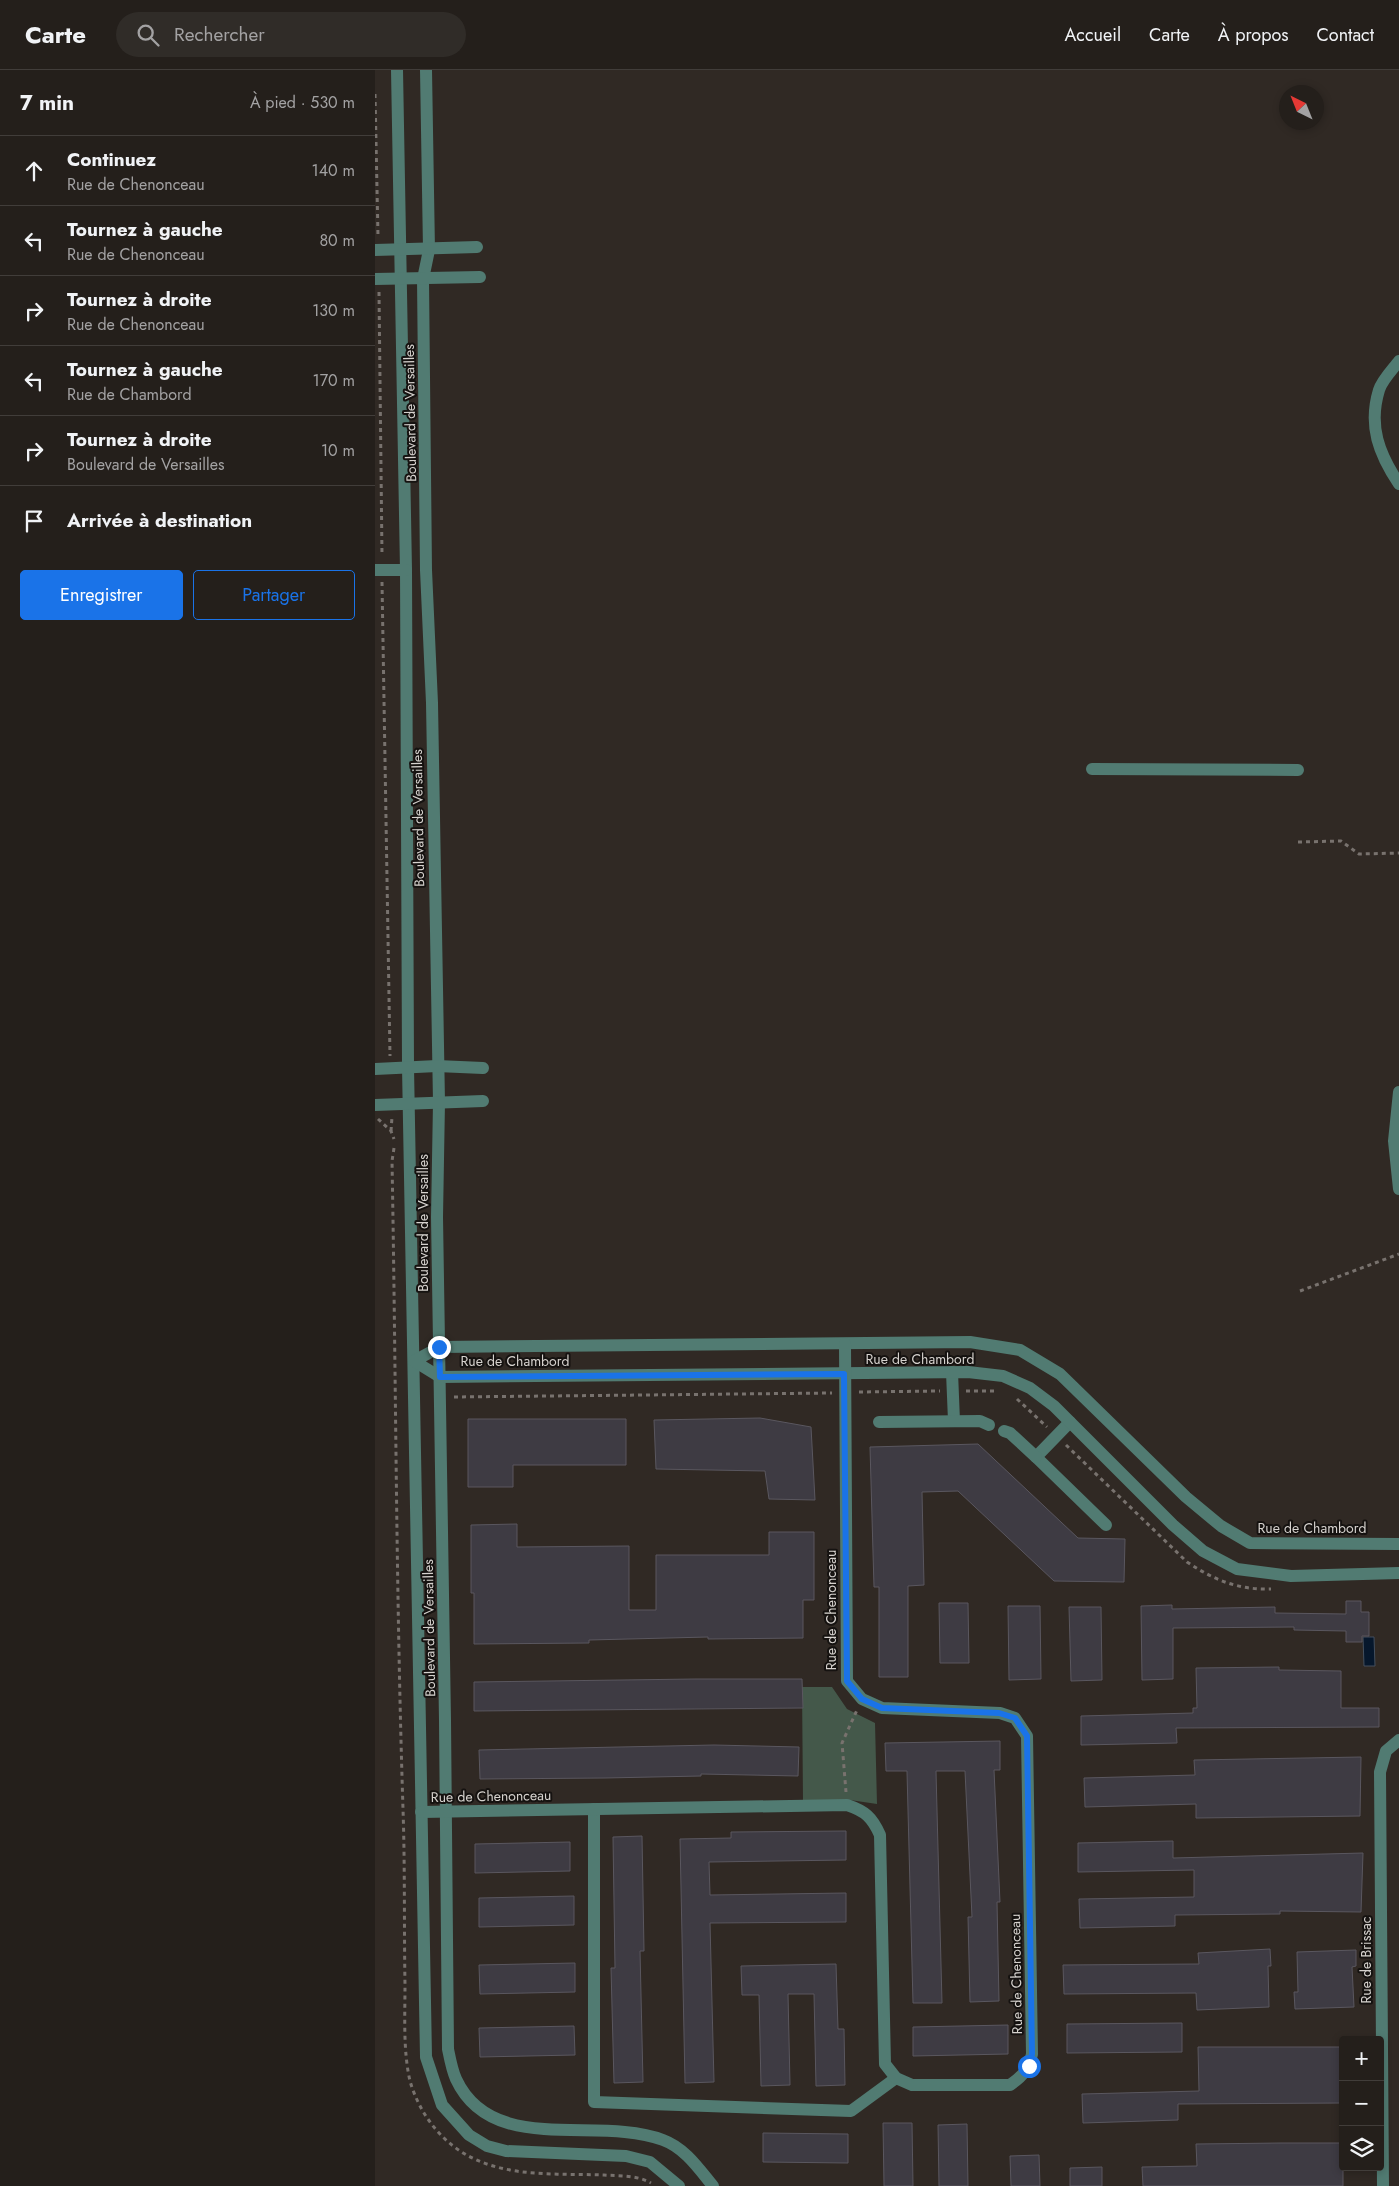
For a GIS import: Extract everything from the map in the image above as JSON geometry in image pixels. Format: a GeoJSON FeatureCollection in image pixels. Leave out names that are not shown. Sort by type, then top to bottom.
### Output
{"type":"FeatureCollection","features":[{"type":"Feature","properties":{"kind":"street","name":"Boulevard de Versailles"},"geometry":{"type":"LineString","coordinates":[[397,70],[406,570],[408,1067],[426,2057],[442,2105],[469,2136],[487,2146],[515,2152],[625,2156],[651,2162],[679,2186]]}},
{"type":"Feature","properties":{"kind":"street","name":"Boulevard de Versailles"},"geometry":{"type":"LineString","coordinates":[[426,70],[429,250],[423,279],[426,570],[431,703],[439,1102],[439,1347],[448,2049],[456,2078],[470,2101],[499,2121],[527,2128],[621,2131],[665,2140],[695,2163],[713,2186]]}},
{"type":"Feature","properties":{"kind":"street"},"geometry":{"type":"LineString","coordinates":[[375,250],[429,250],[477,247]]}},
{"type":"Feature","properties":{"kind":"street"},"geometry":{"type":"LineString","coordinates":[[375,279],[480,277]]}},
{"type":"Feature","properties":{"kind":"street"},"geometry":{"type":"LineString","coordinates":[[1399,361],[1380,388],[1375,423],[1381,456],[1395,474],[1399,484]]}},
{"type":"Feature","properties":{"kind":"street"},"geometry":{"type":"LineString","coordinates":[[379,568],[406,570]]}},
{"type":"Feature","properties":{"kind":"street"},"geometry":{"type":"LineString","coordinates":[[1092,769],[1298,770]]}},
{"type":"Feature","properties":{"kind":"street"},"geometry":{"type":"LineString","coordinates":[[375,1069],[437,1066],[483,1068]]}},
{"type":"Feature","properties":{"kind":"street"},"geometry":{"type":"LineString","coordinates":[[1399,1092],[1395,1141],[1399,1189]]}},
{"type":"Feature","properties":{"kind":"street"},"geometry":{"type":"LineString","coordinates":[[375,1105],[483,1101]]}},
{"type":"Feature","properties":{"kind":"street","name":"Rue de Chambord"},"geometry":{"type":"LineString","coordinates":[[414,1361],[439,1347],[970,1342],[1020,1350],[1060,1374],[1186,1497],[1221,1526],[1250,1543],[1399,1544]]}},
{"type":"Feature","properties":{"kind":"street","name":"Rue de Chenonceau"},"geometry":{"type":"LineString","coordinates":[[421,1812],[847,1806],[864,1811],[874,1821],[880,1834],[885,2064],[896,2078],[912,2085],[1010,2085],[1021,2077],[1029,2066],[1032,2054],[1027,1736],[1015,1718],[999,1713],[882,1708],[862,1699],[847,1681],[845,1344]]}},
{"type":"Feature","properties":{"kind":"street"},"geometry":{"type":"LineString","coordinates":[[414,1361],[440,1377]]}},
{"type":"Feature","properties":{"kind":"street"},"geometry":{"type":"LineString","coordinates":[[952,1372],[954,1421]]}},
{"type":"Feature","properties":{"kind":"street","name":"Rue de Chambord"},"geometry":{"type":"LineString","coordinates":[[440,1377],[952,1372],[1003,1376],[1030,1388],[1070,1422],[1188,1538],[1203,1551],[1237,1569],[1291,1576],[1399,1573]]}},
{"type":"Feature","properties":{"kind":"street"},"geometry":{"type":"LineString","coordinates":[[879,1422],[980,1421],[989,1425]]}},
{"type":"Feature","properties":{"kind":"street"},"geometry":{"type":"LineString","coordinates":[[1036,1457],[1070,1422]]}},
{"type":"Feature","properties":{"kind":"street"},"geometry":{"type":"LineString","coordinates":[[1004,1431],[1010,1433],[1106,1525]]}},
{"type":"Feature","properties":{"kind":"street","name":"Rue de Brissac"},"geometry":{"type":"LineString","coordinates":[[1383,2186],[1380,1772],[1387,1751],[1399,1740]]}},
{"type":"Feature","properties":{"kind":"street"},"geometry":{"type":"LineString","coordinates":[[594,1809],[594,2102],[851,2111],[896,2078]]}},
{"type":"Feature","properties":{"kind":"path"},"geometry":{"type":"LineString","coordinates":[[375,94],[377,224]]}},
{"type":"Feature","properties":{"kind":"path"},"geometry":{"type":"LineString","coordinates":[[379,308],[379,568]]}},
{"type":"Feature","properties":{"kind":"path"},"geometry":{"type":"LineString","coordinates":[[382,597],[389,1046]]}},
{"type":"Feature","properties":{"kind":"path"},"geometry":{"type":"LineString","coordinates":[[1298,842],[1341,842],[1359,854],[1399,853]]}},
{"type":"Feature","properties":{"kind":"path","name":"Boulevard de Versailles"},"geometry":{"type":"LineString","coordinates":[[375,1117],[386,1125],[393,1135],[395,1144],[392,1161],[405,2015]]}},
{"type":"Feature","properties":{"kind":"path"},"geometry":{"type":"LineString","coordinates":[[1300,1291],[1399,1254]]}},
{"type":"Feature","properties":{"kind":"path"},"geometry":{"type":"LineString","coordinates":[[458,1397],[831,1393]]}},
{"type":"Feature","properties":{"kind":"path"},"geometry":{"type":"LineString","coordinates":[[847,1806],[842,1743],[862,1699]]}},
{"type":"Feature","properties":{"kind":"green space"},"geometry":{"type":"Polygon","coordinates":[[[802,1687],[832,1687],[847,1709],[875,1723],[877,1804],[850,1800],[803,1801],[802,1687]]]}},
{"type":"Feature","properties":{"kind":"water"},"geometry":{"type":"Polygon","coordinates":[[[1363,1637],[1374,1637],[1375,1666],[1364,1666],[1363,1637]]]}},
{"type":"Feature","properties":{"kind":"building"},"geometry":{"type":"Polygon","coordinates":[[[760,1418],[811,1427],[815,1500],[769,1499],[765,1471],[656,1469],[654,1420],[760,1418]]]}},
{"type":"Feature","properties":{"kind":"building"},"geometry":{"type":"Polygon","coordinates":[[[468,1419],[626,1419],[626,1465],[513,1465],[513,1487],[468,1487],[468,1419]]]}},
{"type":"Feature","properties":{"kind":"building"},"geometry":{"type":"Polygon","coordinates":[[[978,1444],[1078,1538],[1125,1539],[1124,1582],[1054,1581],[958,1491],[922,1492],[924,1585],[908,1586],[908,1677],[879,1677],[879,1587],[874,1587],[870,1447],[978,1444]]]}},
{"type":"Feature","properties":{"kind":"building"},"geometry":{"type":"Polygon","coordinates":[[[517,1524],[517,1547],[629,1546],[629,1610],[656,1610],[656,1555],[769,1555],[769,1532],[814,1532],[814,1600],[803,1600],[803,1638],[708,1639],[708,1637],[589,1640],[589,1643],[474,1644],[474,1593],[471,1593],[471,1525],[517,1524]]]}},
{"type":"Feature","properties":{"kind":"building"},"geometry":{"type":"Polygon","coordinates":[[[1346,1601],[1361,1601],[1361,1612],[1369,1612],[1369,1636],[1362,1636],[1362,1642],[1346,1642],[1346,1631],[1294,1630],[1294,1627],[1173,1628],[1173,1679],[1142,1680],[1141,1606],[1172,1605],[1172,1609],[1275,1607],[1275,1613],[1346,1614],[1346,1601]]]}},
{"type":"Feature","properties":{"kind":"building"},"geometry":{"type":"Polygon","coordinates":[[[939,1603],[968,1603],[969,1663],[940,1663],[939,1603]]]}},
{"type":"Feature","properties":{"kind":"building"},"geometry":{"type":"Polygon","coordinates":[[[1008,1606],[1040,1606],[1041,1679],[1009,1680],[1008,1606]]]}},
{"type":"Feature","properties":{"kind":"building"},"geometry":{"type":"Polygon","coordinates":[[[1069,1607],[1101,1607],[1102,1680],[1071,1681],[1069,1607]]]}},
{"type":"Feature","properties":{"kind":"building"},"geometry":{"type":"Polygon","coordinates":[[[1279,1667],[1279,1670],[1341,1671],[1341,1708],[1379,1708],[1379,1727],[1176,1728],[1177,1743],[1081,1745],[1081,1716],[1193,1713],[1193,1708],[1197,1708],[1196,1668],[1279,1667]]]}},
{"type":"Feature","properties":{"kind":"building"},"geometry":{"type":"Polygon","coordinates":[[[802,1679],[803,1708],[474,1711],[474,1682],[802,1679]]]}},
{"type":"Feature","properties":{"kind":"building"},"geometry":{"type":"Polygon","coordinates":[[[1000,1741],[1000,1770],[994,1770],[1000,1902],[997,1902],[999,2001],[970,2002],[968,1917],[972,1917],[965,1771],[936,1771],[942,2003],[913,2003],[907,1771],[886,1771],[885,1743],[1000,1741]]]}},
{"type":"Feature","properties":{"kind":"building"},"geometry":{"type":"Polygon","coordinates":[[[714,1745],[799,1747],[798,1776],[701,1774],[701,1776],[480,1779],[479,1750],[714,1745]]]}},
{"type":"Feature","properties":{"kind":"building"},"geometry":{"type":"Polygon","coordinates":[[[1361,1757],[1360,1816],[1196,1818],[1196,1804],[1085,1807],[1084,1778],[1195,1775],[1194,1760],[1361,1757]]]}},
{"type":"Feature","properties":{"kind":"building"},"geometry":{"type":"Polygon","coordinates":[[[846,1831],[846,1860],[709,1862],[710,1895],[846,1893],[846,1922],[710,1923],[714,2082],[685,2083],[680,1839],[731,1838],[731,1832],[846,1831]]]}},
{"type":"Feature","properties":{"kind":"building"},"geometry":{"type":"Polygon","coordinates":[[[642,1836],[644,1951],[640,1951],[643,2082],[614,2083],[611,1968],[615,1968],[613,1837],[642,1836]]]}},
{"type":"Feature","properties":{"kind":"building"},"geometry":{"type":"Polygon","coordinates":[[[1173,1841],[1173,1858],[1363,1853],[1361,1912],[1280,1911],[1280,1914],[1175,1915],[1175,1926],[1080,1928],[1079,1899],[1194,1897],[1194,1870],[1078,1872],[1078,1843],[1173,1841]]]}},
{"type":"Feature","properties":{"kind":"building"},"geometry":{"type":"Polygon","coordinates":[[[570,1842],[570,1871],[475,1873],[475,1844],[570,1842]]]}},
{"type":"Feature","properties":{"kind":"building"},"geometry":{"type":"Polygon","coordinates":[[[574,1896],[574,1925],[479,1927],[479,1898],[574,1896]]]}},
{"type":"Feature","properties":{"kind":"building"},"geometry":{"type":"Polygon","coordinates":[[[1270,1949],[1271,1966],[1268,1966],[1269,2007],[1197,2010],[1196,1993],[1064,1994],[1063,1965],[1199,1964],[1198,1953],[1270,1949]]]}},
{"type":"Feature","properties":{"kind":"building"},"geometry":{"type":"Polygon","coordinates":[[[1356,1950],[1356,1966],[1352,1967],[1354,2007],[1295,2009],[1294,1992],[1298,1992],[1297,1952],[1356,1950]]]}},
{"type":"Feature","properties":{"kind":"building"},"geometry":{"type":"Polygon","coordinates":[[[575,1963],[575,1992],[480,1994],[479,1965],[575,1963]]]}},
{"type":"Feature","properties":{"kind":"building"},"geometry":{"type":"Polygon","coordinates":[[[836,1964],[838,2029],[844,2029],[845,2085],[816,2086],[814,1994],[788,1994],[790,2085],[761,2086],[759,1995],[742,1995],[741,1966],[836,1964]]]}},
{"type":"Feature","properties":{"kind":"building"},"geometry":{"type":"Polygon","coordinates":[[[1182,2023],[1182,2052],[1067,2053],[1067,2024],[1182,2023]]]}},
{"type":"Feature","properties":{"kind":"building"},"geometry":{"type":"Polygon","coordinates":[[[1008,2025],[1008,2054],[913,2056],[913,2027],[1008,2025]]]}},
{"type":"Feature","properties":{"kind":"building"},"geometry":{"type":"Polygon","coordinates":[[[574,2026],[575,2055],[480,2057],[479,2028],[574,2026]]]}},
{"type":"Feature","properties":{"kind":"building"},"geometry":{"type":"Polygon","coordinates":[[[1198,2047],[1339,2047],[1339,2103],[1178,2104],[1178,2120],[1083,2123],[1082,2094],[1199,2091],[1198,2047]]]}},
{"type":"Feature","properties":{"kind":"building"},"geometry":{"type":"Polygon","coordinates":[[[883,2123],[912,2123],[913,2186],[884,2186],[883,2123]]]}},
{"type":"Feature","properties":{"kind":"building"},"geometry":{"type":"Polygon","coordinates":[[[967,2124],[968,2186],[939,2186],[938,2125],[967,2124]]]}},
{"type":"Feature","properties":{"kind":"building"},"geometry":{"type":"Polygon","coordinates":[[[763,2133],[848,2134],[848,2163],[763,2162],[763,2133]]]}},
{"type":"Feature","properties":{"kind":"building"},"geometry":{"type":"Polygon","coordinates":[[[1339,2143],[1339,2171],[1343,2171],[1343,2186],[1143,2186],[1142,2167],[1197,2166],[1196,2144],[1339,2143]]]}},
{"type":"Feature","properties":{"kind":"building"},"geometry":{"type":"Polygon","coordinates":[[[1039,2155],[1040,2186],[1011,2186],[1010,2156],[1039,2155]]]}},
{"type":"Feature","properties":{"kind":"building"},"geometry":{"type":"Polygon","coordinates":[[[1102,2167],[1102,2186],[1070,2186],[1070,2168],[1102,2167]]]}},
{"type":"Feature","properties":{"kind":"route"},"geometry":{"type":"LineString","coordinates":[[439,1347],[440,1377],[844,1374],[847,1681],[862,1699],[882,1708],[999,1713],[1015,1718],[1027,1736],[1032,2054],[1029,2066]]}}]}
